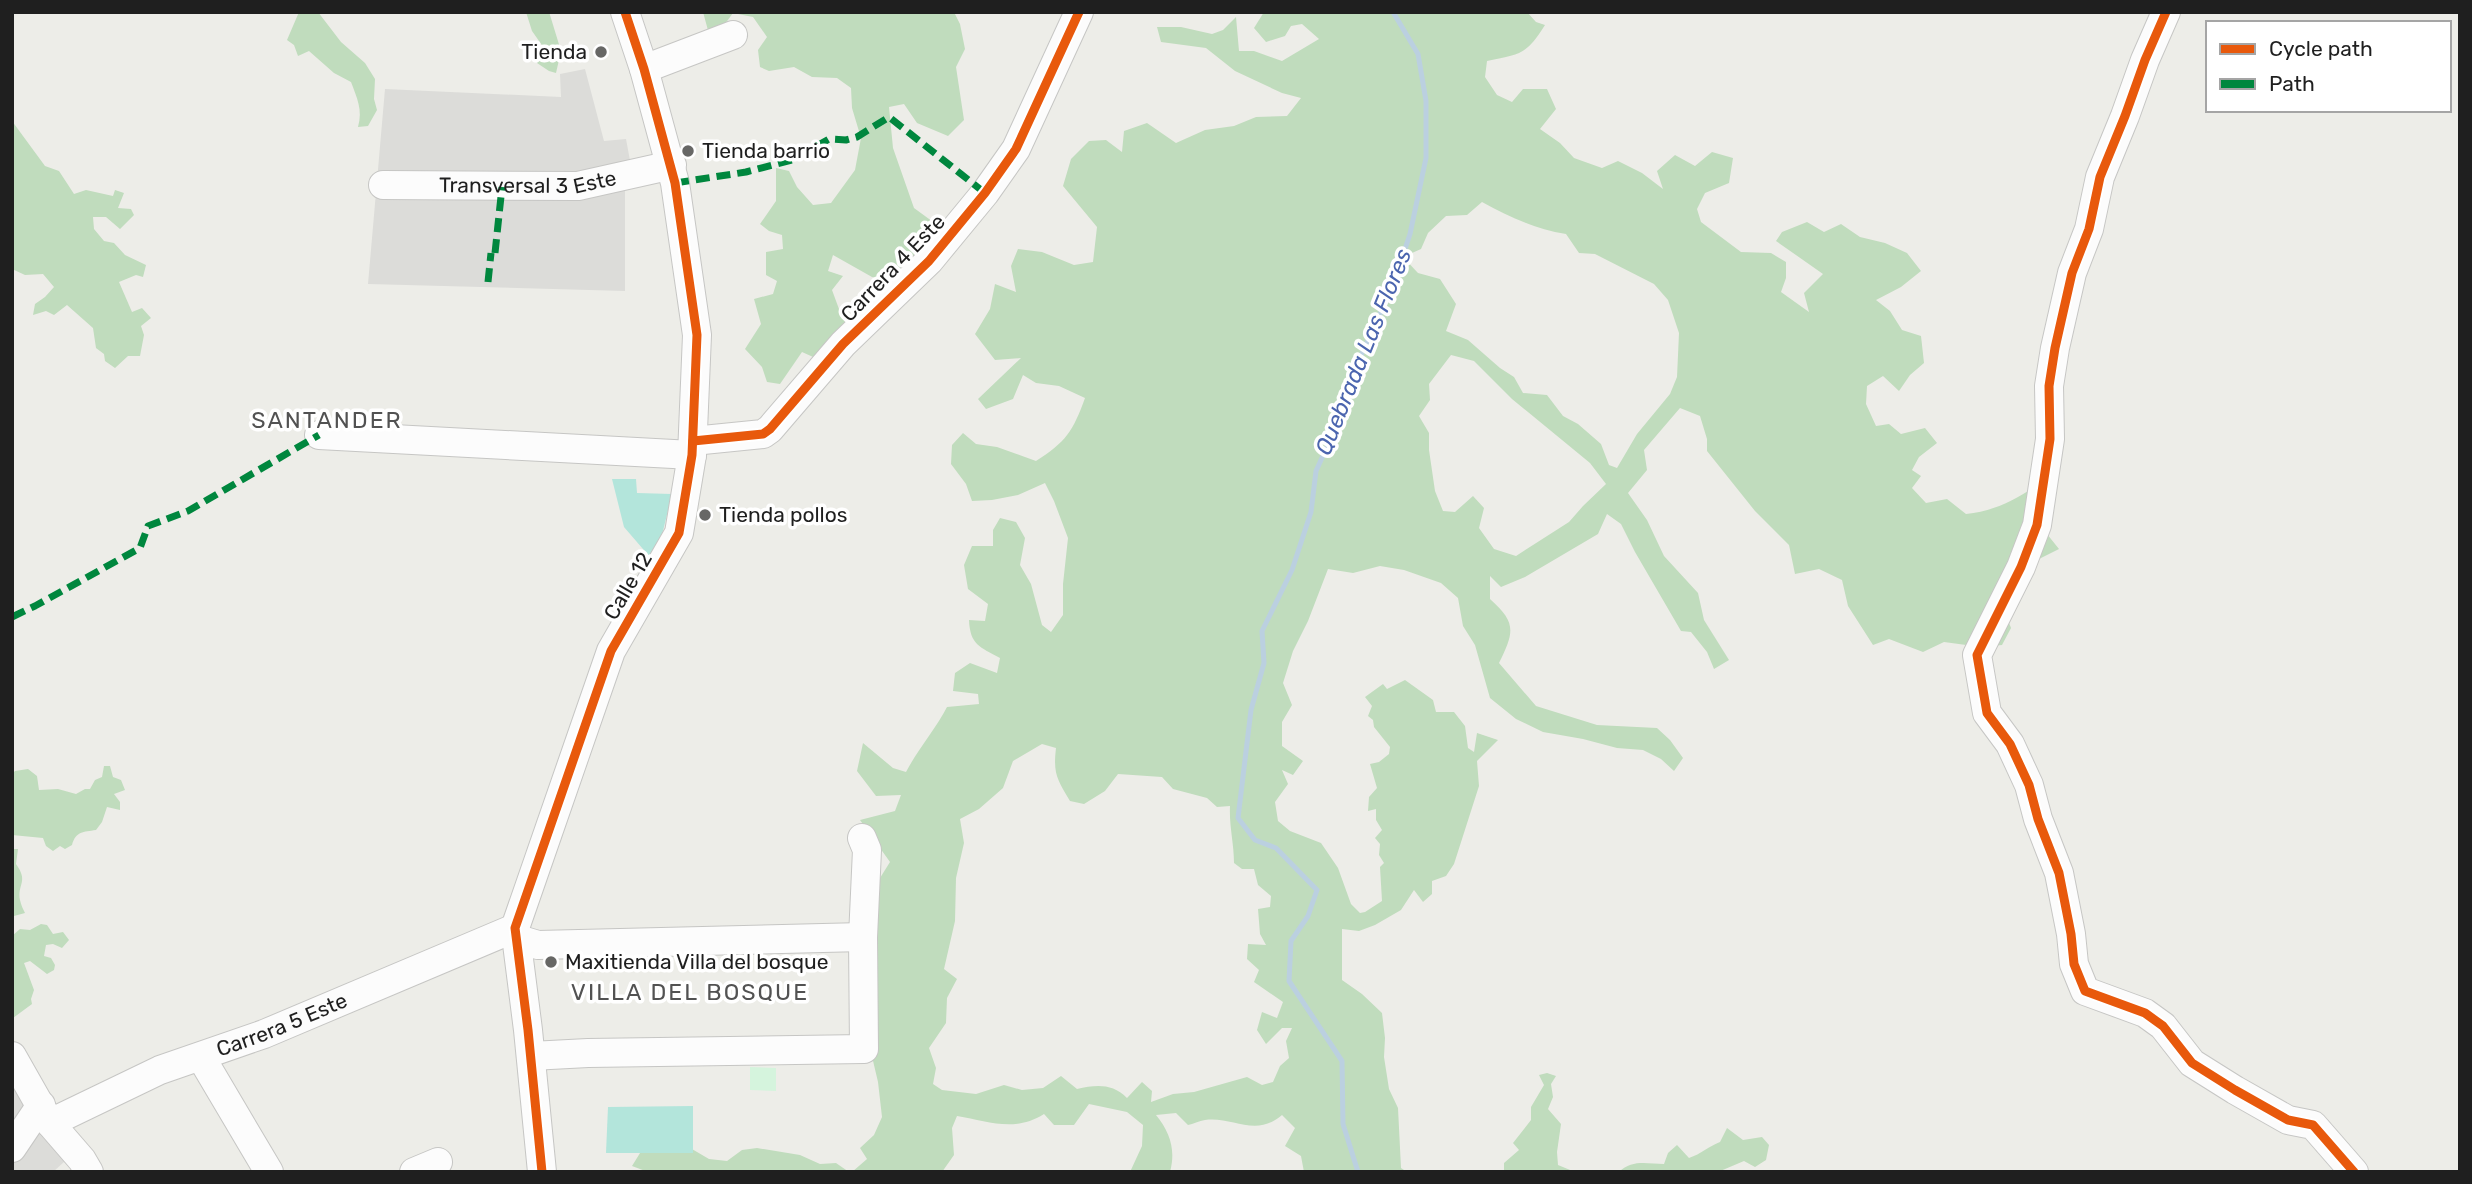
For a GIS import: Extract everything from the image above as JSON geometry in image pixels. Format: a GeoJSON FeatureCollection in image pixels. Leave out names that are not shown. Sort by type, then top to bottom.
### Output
{"type":"FeatureCollection","features":[{"type":"Feature","properties":{"kind":"street","name":"Calle 12"},"geometry":{"type":"LineString","coordinates":[[542,1172],[516,934],[611,651],[679,533],[692,448],[697,335],[672,165],[645,69],[625,12]]}},
{"type":"Feature","properties":{"kind":"street","name":"Carrera 4 Este"},"geometry":{"type":"LineString","coordinates":[[319,435],[692,448],[763,433],[770,429],[843,344],[929,261],[985,193],[1016,149],[1079,12]]}},
{"type":"Feature","properties":{"kind":"street"},"geometry":{"type":"LineString","coordinates":[[2166,12],[2144,60],[2100,177],[2089,229],[2072,273],[2054,348],[2049,386],[2050,439],[2037,525],[2021,567],[1977,655],[1980,677],[1987,713],[2010,744],[2024,775],[2059,873],[2074,964],[2085,991],[2145,1013],[2163,1026],[2192,1063],[2288,1120],[2314,1125],[2354,1172]]}},
{"type":"Feature","properties":{"kind":"street"},"geometry":{"type":"LineString","coordinates":[[645,69],[733,35]]}},
{"type":"Feature","properties":{"kind":"street","name":"Transversal 3 Este"},"geometry":{"type":"LineString","coordinates":[[383,185],[578,186],[672,165]]}},
{"type":"Feature","properties":{"kind":"street"},"geometry":{"type":"LineString","coordinates":[[531,1056],[864,1049],[863,936],[867,850],[862,838]]}},
{"type":"Feature","properties":{"kind":"street"},"geometry":{"type":"LineString","coordinates":[[516,934],[538,945],[863,936]]}},
{"type":"Feature","properties":{"kind":"street","name":"Carrera 5 Este"},"geometry":{"type":"LineString","coordinates":[[45,1114],[264,1034],[516,934]]}},
{"type":"Feature","properties":{"kind":"street"},"geometry":{"type":"LineString","coordinates":[[12,1056],[79,1168]]}},
{"type":"Feature","properties":{"kind":"street"},"geometry":{"type":"LineString","coordinates":[[201,1057],[269,1172]]}},
{"type":"Feature","properties":{"kind":"street"},"geometry":{"type":"LineString","coordinates":[[12,1148],[45,1114]]}},
{"type":"Feature","properties":{"kind":"shaded area"},"geometry":{"type":"Polygon","coordinates":[[[585,69],[604,141],[626,139],[631,166],[625,169],[625,291],[368,284],[385,89],[561,97],[560,74],[585,69]]]}},
{"type":"Feature","properties":{"kind":"shaded area"},"geometry":{"type":"Polygon","coordinates":[[[612,479],[636,479],[637,493],[672,494],[662,535],[649,556],[624,527],[612,479]]]}},
{"type":"Feature","properties":{"kind":"shaded area"},"geometry":{"type":"Polygon","coordinates":[[[12,1074],[65,1161],[53,1172],[12,1172],[12,1074]]]}},
{"type":"Feature","properties":{"kind":"shaded area"},"geometry":{"type":"Polygon","coordinates":[[[693,1106],[693,1153],[606,1153],[608,1107],[693,1106]]]}},
{"type":"Feature","properties":{"kind":"green space"},"geometry":{"type":"Polygon","coordinates":[[[299,12],[318,12],[341,42],[365,63],[375,79],[374,99],[377,110],[368,126],[358,127],[360,110],[351,82],[334,73],[309,51],[298,56],[294,45],[287,40],[299,12]]]}},
{"type":"Feature","properties":{"kind":"green space"},"geometry":{"type":"Polygon","coordinates":[[[526,12],[549,12],[561,51],[556,73],[537,63],[544,48],[532,31],[526,12]]]}},
{"type":"Feature","properties":{"kind":"green space"},"geometry":{"type":"Polygon","coordinates":[[[703,12],[954,12],[960,24],[965,49],[956,67],[964,120],[948,136],[917,123],[904,104],[889,107],[893,148],[914,208],[940,227],[931,243],[905,263],[893,281],[872,277],[833,255],[828,271],[843,276],[832,290],[839,309],[856,327],[822,361],[802,352],[780,384],[767,382],[762,367],[745,349],[761,324],[754,299],[773,294],[777,281],[766,275],[766,252],[783,249],[782,235],[769,231],[760,224],[776,201],[776,168],[789,171],[797,187],[813,205],[831,203],[855,170],[861,138],[852,108],[851,88],[837,78],[812,77],[794,67],[769,71],[760,67],[758,50],[767,37],[753,17],[733,13],[722,28],[709,34],[703,12]]]}},
{"type":"Feature","properties":{"kind":"green space"},"geometry":{"type":"Polygon","coordinates":[[[1264,12],[1527,12],[1536,22],[1545,25],[1522,52],[1487,61],[1485,77],[1497,95],[1512,102],[1523,89],[1547,89],[1556,109],[1540,129],[1560,143],[1574,158],[1602,168],[1618,161],[1642,173],[1663,189],[1657,171],[1675,155],[1695,166],[1712,152],[1733,158],[1729,183],[1705,193],[1697,209],[1701,222],[1741,252],[1771,253],[1786,262],[1786,278],[1781,292],[1809,312],[1804,293],[1823,274],[1776,241],[1782,232],[1807,222],[1824,232],[1841,224],[1860,237],[1885,243],[1907,253],[1921,271],[1901,287],[1876,300],[1890,311],[1902,330],[1921,336],[1924,363],[1910,375],[1899,391],[1883,376],[1867,386],[1866,404],[1876,426],[1889,424],[1901,434],[1925,428],[1937,443],[1919,457],[1912,470],[1921,476],[1912,488],[1926,503],[1947,499],[1966,514],[1976,513],[2003,504],[2036,486],[2047,534],[2059,549],[2031,563],[2004,610],[2011,628],[2002,645],[1981,647],[1944,642],[1923,652],[1889,639],[1873,645],[1848,606],[1842,580],[1819,569],[1795,574],[1789,545],[1755,511],[1707,451],[1707,439],[1700,416],[1680,408],[1644,450],[1647,470],[1628,493],[1647,520],[1664,556],[1698,593],[1704,620],[1729,660],[1714,669],[1707,652],[1691,632],[1681,631],[1621,524],[1607,514],[1598,534],[1525,577],[1501,587],[1490,576],[1490,599],[1505,615],[1510,628],[1508,643],[1499,663],[1536,706],[1597,725],[1657,728],[1683,758],[1674,771],[1661,759],[1643,750],[1617,748],[1543,732],[1516,719],[1490,698],[1475,645],[1463,626],[1458,598],[1441,583],[1404,570],[1380,566],[1353,573],[1328,569],[1293,651],[1283,683],[1292,705],[1282,722],[1282,746],[1303,761],[1293,775],[1282,770],[1288,784],[1275,802],[1278,821],[1290,831],[1321,843],[1338,868],[1351,904],[1360,913],[1382,901],[1380,867],[1384,863],[1379,855],[1380,844],[1375,838],[1382,830],[1376,820],[1376,809],[1368,811],[1369,797],[1377,788],[1370,764],[1379,762],[1389,754],[1390,747],[1368,716],[1372,706],[1365,697],[1383,684],[1387,689],[1405,680],[1433,700],[1436,712],[1454,712],[1465,726],[1468,748],[1474,752],[1477,733],[1498,740],[1477,761],[1479,786],[1454,864],[1446,876],[1432,881],[1432,894],[1423,902],[1414,890],[1401,910],[1375,925],[1359,931],[1342,929],[1342,980],[1382,1013],[1389,1089],[1398,1108],[1401,1168],[1407,1172],[1304,1172],[1301,1156],[1285,1146],[1295,1128],[1282,1115],[1263,1125],[1205,1120],[1188,1125],[1176,1113],[1156,1115],[1170,1142],[1170,1172],[1130,1172],[1142,1146],[1143,1125],[1127,1112],[1089,1104],[1074,1125],[1054,1125],[1044,1114],[1033,1120],[1011,1124],[957,1116],[952,1128],[954,1155],[942,1172],[852,1172],[867,1159],[860,1148],[874,1135],[882,1117],[870,1048],[868,964],[878,943],[874,922],[880,878],[890,862],[860,820],[895,811],[901,795],[876,796],[857,771],[863,743],[893,768],[906,772],[947,707],[979,704],[978,694],[953,691],[955,673],[970,663],[997,673],[1000,658],[982,648],[971,635],[969,620],[985,621],[988,604],[968,589],[964,565],[972,546],[993,546],[993,530],[1000,518],[1016,522],[1025,538],[1020,565],[1031,584],[1042,625],[1051,632],[1063,615],[1068,538],[1045,483],[1018,495],[972,501],[966,484],[951,464],[952,445],[963,433],[976,444],[997,447],[1036,461],[1055,448],[1067,435],[1085,398],[1059,386],[1036,383],[1023,375],[1013,399],[986,409],[978,399],[1021,358],[995,360],[975,334],[990,309],[995,284],[1016,292],[1011,266],[1018,249],[1042,252],[1074,265],[1093,262],[1097,227],[1063,186],[1071,159],[1089,141],[1106,140],[1122,152],[1124,131],[1147,123],[1176,143],[1205,130],[1234,126],[1256,117],[1287,116],[1301,98],[1282,93],[1235,71],[1206,48],[1161,42],[1157,27],[1181,27],[1212,34],[1223,30],[1236,17],[1239,51],[1254,51],[1282,61],[1319,39],[1302,24],[1291,26],[1285,36],[1266,42],[1254,28],[1264,12]],[[1482,202],[1467,215],[1446,216],[1428,233],[1421,249],[1403,257],[1418,273],[1440,279],[1456,304],[1446,331],[1468,340],[1514,377],[1523,393],[1547,395],[1563,416],[1578,424],[1601,444],[1609,465],[1617,468],[1637,434],[1670,394],[1677,377],[1679,333],[1668,300],[1654,284],[1595,254],[1579,253],[1566,234],[1523,222],[1482,202]],[[1451,355],[1429,384],[1430,400],[1419,416],[1429,433],[1435,491],[1443,511],[1455,512],[1473,496],[1484,508],[1479,528],[1494,549],[1516,556],[1569,522],[1606,484],[1590,463],[1512,399],[1474,361],[1451,355]],[[1042,744],[1013,761],[1003,788],[979,809],[960,819],[964,843],[956,878],[955,921],[944,969],[957,979],[947,998],[946,1023],[929,1048],[936,1068],[933,1084],[942,1090],[976,1094],[1004,1085],[1022,1090],[1043,1088],[1061,1076],[1077,1089],[1104,1086],[1127,1098],[1142,1082],[1152,1091],[1151,1102],[1173,1094],[1194,1092],[1247,1077],[1262,1085],[1273,1082],[1280,1066],[1289,1058],[1286,1041],[1292,1028],[1282,1028],[1266,1044],[1257,1030],[1262,1012],[1277,1018],[1283,1002],[1254,982],[1259,970],[1247,959],[1248,944],[1266,945],[1260,934],[1258,909],[1270,907],[1271,896],[1258,885],[1254,869],[1242,869],[1234,863],[1230,806],[1217,807],[1207,798],[1173,789],[1162,777],[1118,774],[1105,791],[1084,804],[1070,801],[1059,781],[1055,764],[1056,748],[1042,744]]]}},
{"type":"Feature","properties":{"kind":"green space"},"geometry":{"type":"Polygon","coordinates":[[[12,121],[45,166],[59,171],[74,194],[86,190],[113,196],[115,190],[124,193],[118,208],[131,209],[134,215],[120,229],[106,217],[93,217],[94,229],[104,241],[114,243],[125,255],[146,265],[143,277],[136,275],[119,282],[132,312],[142,308],[151,318],[141,326],[144,335],[140,356],[128,356],[115,368],[105,361],[104,354],[96,348],[93,328],[67,305],[54,315],[46,311],[33,315],[35,304],[54,287],[43,274],[25,275],[12,269],[12,121]]]}},
{"type":"Feature","properties":{"kind":"green space"},"geometry":{"type":"Polygon","coordinates":[[[104,766],[110,766],[113,777],[121,780],[125,790],[114,794],[120,802],[120,810],[107,807],[96,830],[81,833],[72,845],[65,849],[60,846],[53,851],[46,846],[43,838],[12,835],[12,774],[15,771],[28,769],[37,776],[39,790],[58,789],[76,794],[90,789],[95,780],[102,777],[104,766]]]}},
{"type":"Feature","properties":{"kind":"green space"},"geometry":{"type":"Polygon","coordinates":[[[12,849],[18,849],[16,864],[22,875],[20,895],[25,913],[14,916],[12,914],[12,849]]]}},
{"type":"Feature","properties":{"kind":"green space"},"geometry":{"type":"Polygon","coordinates":[[[41,924],[47,925],[53,934],[63,932],[69,940],[62,948],[53,944],[46,945],[44,956],[51,958],[55,965],[54,970],[47,974],[30,961],[24,963],[34,990],[32,1004],[13,1018],[12,936],[20,929],[30,930],[41,924]]]}},
{"type":"Feature","properties":{"kind":"green space"},"geometry":{"type":"Polygon","coordinates":[[[750,1067],[776,1068],[776,1091],[750,1090],[750,1067]]]}},
{"type":"Feature","properties":{"kind":"green space"},"geometry":{"type":"Polygon","coordinates":[[[1547,1073],[1556,1076],[1551,1084],[1553,1097],[1548,1109],[1561,1124],[1558,1165],[1575,1172],[1504,1172],[1504,1163],[1519,1150],[1513,1143],[1531,1120],[1531,1107],[1544,1085],[1539,1075],[1547,1073]]]}},
{"type":"Feature","properties":{"kind":"green space"},"geometry":{"type":"Polygon","coordinates":[[[1727,1128],[1743,1140],[1762,1137],[1769,1145],[1766,1160],[1755,1167],[1744,1161],[1718,1172],[1619,1172],[1629,1165],[1664,1164],[1668,1153],[1677,1145],[1689,1158],[1720,1142],[1727,1128]]]}},
{"type":"Feature","properties":{"kind":"green space"},"geometry":{"type":"Polygon","coordinates":[[[680,1142],[709,1159],[727,1161],[742,1150],[757,1148],[800,1155],[820,1164],[836,1163],[849,1172],[648,1172],[632,1166],[645,1145],[680,1142]]]}},
{"type":"Feature","properties":{"kind":"waterway","name":"Quebrada Las Flores"},"geometry":{"type":"LineString","coordinates":[[1358,1172],[1343,1124],[1342,1061],[1289,981],[1291,941],[1308,916],[1317,890],[1276,848],[1255,840],[1238,818],[1251,710],[1264,663],[1262,631],[1292,570],[1311,512],[1316,471],[1343,412],[1346,388],[1392,288],[1410,234],[1426,158],[1426,101],[1418,54],[1393,12]]}},
{"type":"Feature","properties":{"kind":"marked path"},"geometry":{"type":"LineString","coordinates":[[675,183],[746,172],[792,160],[829,139],[846,140],[857,137],[889,117],[985,193]]}},
{"type":"Feature","properties":{"kind":"marked path"},"geometry":{"type":"LineString","coordinates":[[495,253],[502,187]]}},
{"type":"Feature","properties":{"kind":"marked path"},"geometry":{"type":"LineString","coordinates":[[488,282],[491,253]]}},
{"type":"Feature","properties":{"kind":"marked path"},"geometry":{"type":"LineString","coordinates":[[12,617],[140,548],[148,526],[188,511],[319,435]]}},
{"type":"Feature","properties":{"kind":"cycle path"},"geometry":{"type":"LineString","coordinates":[[542,1172],[515,928],[611,651],[679,533],[692,455],[697,335],[675,183],[644,69],[625,12]]}},
{"type":"Feature","properties":{"kind":"cycle path"},"geometry":{"type":"LineString","coordinates":[[693,441],[763,434],[770,429],[843,344],[929,261],[985,193],[1016,149],[1079,12]]}},
{"type":"Feature","properties":{"kind":"cycle path"},"geometry":{"type":"LineString","coordinates":[[2166,12],[2100,177],[2089,229],[2072,273],[2049,386],[2050,439],[2037,525],[2021,567],[1977,655],[1987,713],[2010,744],[2029,785],[2038,819],[2059,873],[2074,964],[2085,991],[2145,1013],[2163,1026],[2192,1063],[2288,1120],[2313,1125],[2354,1172]]}},
{"type":"Feature","properties":{"kind":"place","name":"Tienda"},"geometry":{"type":"Point","coordinates":[601,52]}},
{"type":"Feature","properties":{"kind":"place","name":"Tienda barrio"},"geometry":{"type":"Point","coordinates":[688,151]}},
{"type":"Feature","properties":{"kind":"place","name":"Tienda pollos"},"geometry":{"type":"Point","coordinates":[705,515]}},
{"type":"Feature","properties":{"kind":"place","name":"Maxitienda Villa del bosque"},"geometry":{"type":"Point","coordinates":[551,962]}},
{"type":"Feature","properties":{"kind":"district","name":"SANTANDER"},"geometry":{"type":"Point","coordinates":[327,420]}},
{"type":"Feature","properties":{"kind":"district","name":"VILLA DEL BOSQUE"},"geometry":{"type":"Point","coordinates":[690,992]}}]}
